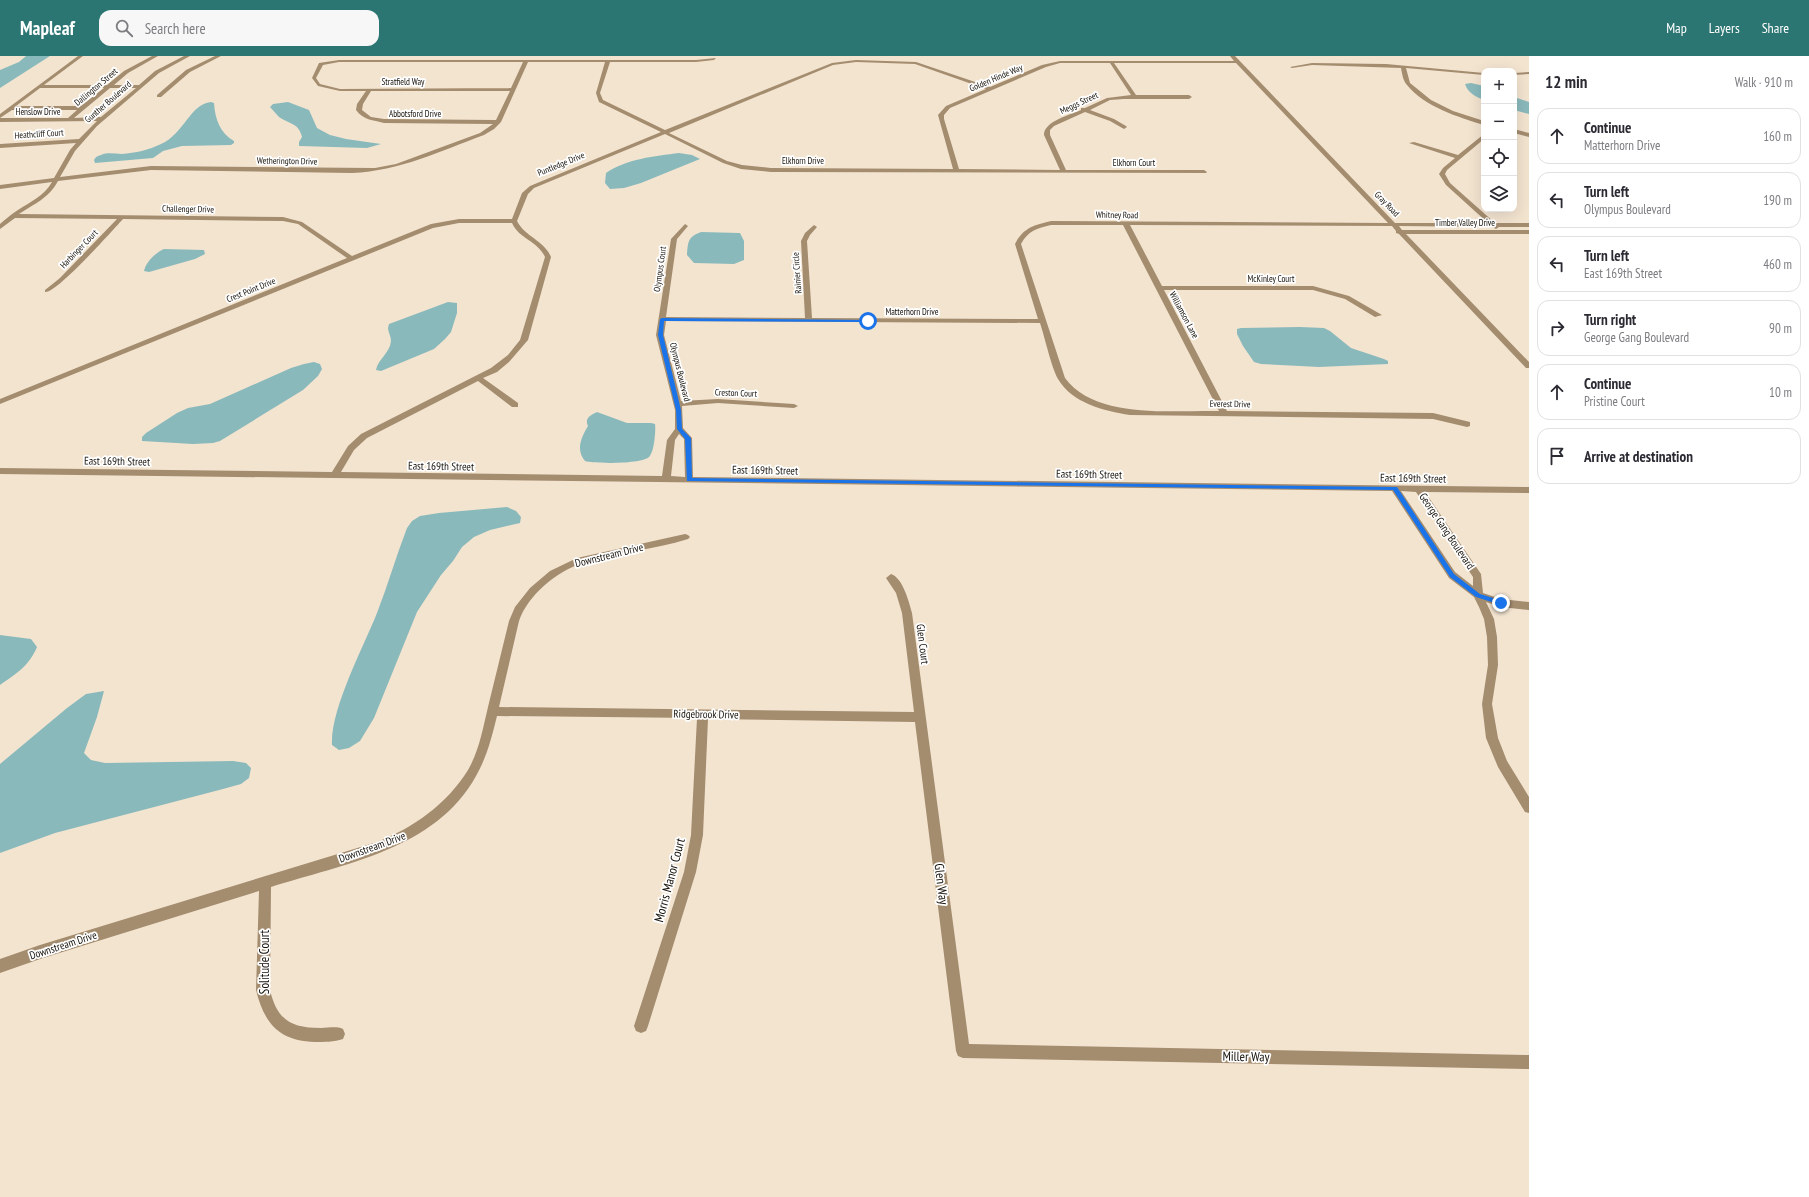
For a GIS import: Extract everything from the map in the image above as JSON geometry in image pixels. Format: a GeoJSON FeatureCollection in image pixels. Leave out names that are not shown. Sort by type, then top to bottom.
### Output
{"type":"FeatureCollection","features":[{"type":"Feature","properties":{"kind":"street","name":"Henslow Drive"},"geometry":{"type":"LineString","coordinates":[[0,116],[80,56]]}},
{"type":"Feature","properties":{"kind":"street","name":"Dallington Street"},"geometry":{"type":"LineString","coordinates":[[68,120],[128,71],[156,56]]}},
{"type":"Feature","properties":{"kind":"street","name":"Gunther Boulevard"},"geometry":{"type":"LineString","coordinates":[[0,227],[51,189],[69,155],[101,119],[165,66],[188,56]]}},
{"type":"Feature","properties":{"kind":"street"},"geometry":{"type":"LineString","coordinates":[[159,96],[188,71],[219,56]]}},
{"type":"Feature","properties":{"kind":"street","name":"Gray Road"},"geometry":{"type":"LineString","coordinates":[[1232,56],[1529,366]]}},
{"type":"Feature","properties":{"kind":"street"},"geometry":{"type":"LineString","coordinates":[[526,61],[696,61],[714,59]]}},
{"type":"Feature","properties":{"kind":"street","name":"Stratfield Way"},"geometry":{"type":"LineString","coordinates":[[513,89],[340,90],[318,85],[314,78],[321,64],[354,61],[526,61]]}},
{"type":"Feature","properties":{"kind":"street","name":"Wetherington Drive"},"geometry":{"type":"LineString","coordinates":[[0,187],[122,170],[151,168],[352,171],[375,170],[398,164],[482,134],[492,128],[498,122],[526,61]]}},
{"type":"Feature","properties":{"kind":"street","name":"Elkhorn Drive"},"geometry":{"type":"LineString","coordinates":[[608,61],[598,93],[601,101],[730,164],[748,169],[1064,171]]}},
{"type":"Feature","properties":{"kind":"street","name":"Puntledge Drive"},"geometry":{"type":"LineString","coordinates":[[514,221],[525,193],[532,186],[837,62],[904,61],[916,63],[990,89]]}},
{"type":"Feature","properties":{"kind":"street"},"geometry":{"type":"LineString","coordinates":[[1111,62],[1135,97]]}},
{"type":"Feature","properties":{"kind":"street","name":"Golden Hinde Way"},"geometry":{"type":"LineString","coordinates":[[956,170],[941,115],[948,107],[1052,63],[1238,62]]}},
{"type":"Feature","properties":{"kind":"street"},"geometry":{"type":"LineString","coordinates":[[1292,67],[1312,64],[1381,64],[1481,74]]}},
{"type":"Feature","properties":{"kind":"street"},"geometry":{"type":"LineString","coordinates":[[1403,67],[1408,84],[1430,101],[1451,112],[1481,121]]}},
{"type":"Feature","properties":{"kind":"street"},"geometry":{"type":"LineString","coordinates":[[1517,74],[1529,73]]}},
{"type":"Feature","properties":{"kind":"street"},"geometry":{"type":"LineString","coordinates":[[1517,74],[1529,79]]}},
{"type":"Feature","properties":{"kind":"street"},"geometry":{"type":"LineString","coordinates":[[45,82],[145,82]]}},
{"type":"Feature","properties":{"kind":"street"},"geometry":{"type":"LineString","coordinates":[[39,87],[140,86]]}},
{"type":"Feature","properties":{"kind":"street","name":"Abbotsford Drive"},"geometry":{"type":"LineString","coordinates":[[369,90],[360,104],[359,110],[364,116],[373,120],[398,122],[498,122]]}},
{"type":"Feature","properties":{"kind":"street","name":"Meggs Street"},"geometry":{"type":"LineString","coordinates":[[1064,171],[1047,132],[1052,125],[1108,99],[1135,97],[1189,97]]}},
{"type":"Feature","properties":{"kind":"street"},"geometry":{"type":"LineString","coordinates":[[10,108],[83,108]]}},
{"type":"Feature","properties":{"kind":"street"},"geometry":{"type":"LineString","coordinates":[[1083,110],[1112,120],[1124,127]]}},
{"type":"Feature","properties":{"kind":"street","name":"Henslow Drive"},"geometry":{"type":"LineString","coordinates":[[0,120],[101,119]]}},
{"type":"Feature","properties":{"kind":"street"},"geometry":{"type":"LineString","coordinates":[[1517,132],[1529,135]]}},
{"type":"Feature","properties":{"kind":"street"},"geometry":{"type":"LineString","coordinates":[[1481,138],[1458,157],[1445,169],[1442,174],[1443,178],[1502,232]]}},
{"type":"Feature","properties":{"kind":"street","name":"Heathcliff Court"},"geometry":{"type":"LineString","coordinates":[[0,146],[80,141]]}},
{"type":"Feature","properties":{"kind":"street"},"geometry":{"type":"LineString","coordinates":[[1412,143],[1458,157]]}},
{"type":"Feature","properties":{"kind":"street","name":"Elkhorn Court"},"geometry":{"type":"LineString","coordinates":[[1064,171],[1204,172]]}},
{"type":"Feature","properties":{"kind":"street","name":"Challenger Drive"},"geometry":{"type":"LineString","coordinates":[[13,216],[289,220],[300,223],[351,258]]}},
{"type":"Feature","properties":{"kind":"street","name":"Harbinger Court"},"geometry":{"type":"LineString","coordinates":[[47,292],[62,279],[122,217]]}},
{"type":"Feature","properties":{"kind":"street","name":"Crest Point Drive"},"geometry":{"type":"LineString","coordinates":[[0,402],[351,258],[439,224],[459,221],[514,221]]}},
{"type":"Feature","properties":{"kind":"street"},"geometry":{"type":"LineString","coordinates":[[334,475],[351,448],[364,436],[478,378],[510,358],[524,340],[548,260],[544,249],[518,230],[514,221]]}},
{"type":"Feature","properties":{"kind":"street","name":"Whitney Road"},"geometry":{"type":"LineString","coordinates":[[1042,321],[1018,244],[1022,235],[1030,229],[1051,224],[1395,225]]}},
{"type":"Feature","properties":{"kind":"street","name":"Williamson Lane"},"geometry":{"type":"LineString","coordinates":[[1126,224],[1226,414]]}},
{"type":"Feature","properties":{"kind":"street","name":"Whitney Road"},"geometry":{"type":"LineString","coordinates":[[1306,225],[1359,232]]}},
{"type":"Feature","properties":{"kind":"street","name":"Timber Valley Drive"},"geometry":{"type":"LineString","coordinates":[[1395,225],[1529,225]]}},
{"type":"Feature","properties":{"kind":"street","name":"Olympus Court"},"geometry":{"type":"LineString","coordinates":[[662,319],[674,238],[685,226]]}},
{"type":"Feature","properties":{"kind":"street","name":"Rainier Circle"},"geometry":{"type":"LineString","coordinates":[[809,321],[804,241],[807,234],[814,227]]}},
{"type":"Feature","properties":{"kind":"street"},"geometry":{"type":"LineString","coordinates":[[1390,232],[1401,232]]}},
{"type":"Feature","properties":{"kind":"street","name":"Timber Valley Drive"},"geometry":{"type":"LineString","coordinates":[[1401,232],[1529,232]]}},
{"type":"Feature","properties":{"kind":"street","name":"McKinley Court"},"geometry":{"type":"LineString","coordinates":[[1159,288],[1313,288],[1332,292],[1354,300],[1378,315]]}},
{"type":"Feature","properties":{"kind":"street","name":"Matterhorn Drive"},"geometry":{"type":"LineString","coordinates":[[662,319],[809,321],[1042,321]]}},
{"type":"Feature","properties":{"kind":"street","name":"Olympus Boulevard"},"geometry":{"type":"LineString","coordinates":[[662,319],[660,335],[677,404],[679,429],[672,440],[666,480]]}},
{"type":"Feature","properties":{"kind":"street","name":"Everest Drive"},"geometry":{"type":"LineString","coordinates":[[1042,321],[1064,384],[1083,398],[1114,410],[1130,412],[1226,414],[1433,416],[1467,424]]}},
{"type":"Feature","properties":{"kind":"street"},"geometry":{"type":"LineString","coordinates":[[478,378],[515,405]]}},
{"type":"Feature","properties":{"kind":"street","name":"Creston Court"},"geometry":{"type":"LineString","coordinates":[[677,404],[718,402],[794,406]]}},
{"type":"Feature","properties":{"kind":"street","name":"Olympus Boulevard"},"geometry":{"type":"LineString","coordinates":[[679,429],[688,438],[689,480]]}},
{"type":"Feature","properties":{"kind":"street","name":"East 169th Street"},"geometry":{"type":"LineString","coordinates":[[0,471],[1529,490]]}},
{"type":"Feature","properties":{"kind":"street","name":"George Gang Boulevard"},"geometry":{"type":"LineString","coordinates":[[1394,488],[1452,575],[1478,595]]}},
{"type":"Feature","properties":{"kind":"street","name":"George Gang Boulevard"},"geometry":{"type":"LineString","coordinates":[[1419,489],[1478,577],[1478,595],[1489,619],[1492,637],[1492,665],[1487,704],[1492,738],[1502,763],[1529,808]]}},
{"type":"Feature","properties":{"kind":"street","name":"Downstream Drive"},"geometry":{"type":"LineString","coordinates":[[0,966],[47,949],[377,848],[404,837],[426,823],[455,796],[472,773],[484,744],[510,633],[518,610],[542,582],[566,566],[580,560],[685,537]]}},
{"type":"Feature","properties":{"kind":"street","name":"Glen Court"},"geometry":{"type":"LineString","coordinates":[[891,578],[901,592],[907,613],[921,717]]}},
{"type":"Feature","properties":{"kind":"street"},"geometry":{"type":"LineString","coordinates":[[1478,595],[1501,603],[1529,606]]}},
{"type":"Feature","properties":{"kind":"street","name":"Ridgebrook Drive"},"geometry":{"type":"LineString","coordinates":[[492,711],[921,717]]}},
{"type":"Feature","properties":{"kind":"street","name":"Morris Manor Court"},"geometry":{"type":"LineString","coordinates":[[641,1026],[691,865],[697,835],[703,714]]}},
{"type":"Feature","properties":{"kind":"street","name":"Glen Way"},"geometry":{"type":"LineString","coordinates":[[921,717],[963,1051]]}},
{"type":"Feature","properties":{"kind":"street","name":"Solitude Court"},"geometry":{"type":"LineString","coordinates":[[265,882],[263,990],[265,1004],[271,1016],[279,1024],[292,1032],[314,1036],[338,1034]]}},
{"type":"Feature","properties":{"kind":"street","name":"Miller Way"},"geometry":{"type":"LineString","coordinates":[[963,1051],[1529,1062]]}},
{"type":"Feature","properties":{"kind":"water"},"geometry":{"type":"Polygon","coordinates":[[[26,56],[50,56],[0,88],[0,70],[19,62],[26,56]]]}},
{"type":"Feature","properties":{"kind":"water"},"geometry":{"type":"Polygon","coordinates":[[[1471,83],[1481,85],[1481,99],[1470,92],[1465,84],[1471,83]]]}},
{"type":"Feature","properties":{"kind":"water"},"geometry":{"type":"Polygon","coordinates":[[[1517,98],[1529,102],[1529,114],[1517,111],[1517,98]]]}},
{"type":"Feature","properties":{"kind":"water"},"geometry":{"type":"Polygon","coordinates":[[[211,102],[214,103],[219,125],[225,134],[234,141],[231,145],[182,146],[163,151],[153,158],[95,163],[94,160],[96,157],[104,154],[132,153],[147,150],[161,144],[176,134],[198,108],[211,102]]]}},
{"type":"Feature","properties":{"kind":"water"},"geometry":{"type":"Polygon","coordinates":[[[288,102],[309,110],[317,128],[330,135],[381,144],[367,148],[299,146],[299,142],[302,137],[299,129],[293,124],[279,117],[270,107],[273,104],[288,102]]]}},
{"type":"Feature","properties":{"kind":"water"},"geometry":{"type":"Polygon","coordinates":[[[679,153],[692,155],[700,159],[641,183],[624,188],[610,189],[605,183],[606,173],[622,164],[660,155],[679,153]]]}},
{"type":"Feature","properties":{"kind":"water"},"geometry":{"type":"Polygon","coordinates":[[[701,232],[740,233],[744,241],[744,260],[734,264],[694,263],[687,255],[688,243],[693,236],[701,232]]]}},
{"type":"Feature","properties":{"kind":"water"},"geometry":{"type":"Polygon","coordinates":[[[164,249],[204,250],[205,254],[195,259],[149,272],[144,271],[151,258],[164,249]]]}},
{"type":"Feature","properties":{"kind":"water"},"geometry":{"type":"Polygon","coordinates":[[[448,302],[457,303],[457,313],[451,332],[445,339],[434,349],[381,371],[376,370],[377,366],[389,349],[391,339],[388,328],[389,324],[448,302]]]}},
{"type":"Feature","properties":{"kind":"water"},"geometry":{"type":"Polygon","coordinates":[[[1241,328],[1324,328],[1351,348],[1384,359],[1388,361],[1388,364],[1319,367],[1261,364],[1254,362],[1237,334],[1237,329],[1241,328]]]}},
{"type":"Feature","properties":{"kind":"water"},"geometry":{"type":"Polygon","coordinates":[[[314,362],[320,364],[322,369],[318,376],[303,390],[220,441],[213,443],[193,444],[142,441],[142,437],[146,433],[177,413],[188,408],[210,404],[291,368],[314,362]]]}},
{"type":"Feature","properties":{"kind":"water"},"geometry":{"type":"Polygon","coordinates":[[[597,412],[627,423],[655,424],[655,436],[651,455],[645,459],[628,462],[608,463],[585,461],[580,452],[580,443],[588,426],[588,419],[597,412]]]}},
{"type":"Feature","properties":{"kind":"water"},"geometry":{"type":"Polygon","coordinates":[[[507,507],[516,511],[521,517],[520,523],[490,530],[474,537],[462,547],[441,575],[417,612],[374,718],[360,741],[349,748],[339,750],[332,745],[336,715],[348,679],[377,613],[407,528],[412,521],[420,516],[507,507]]]}},
{"type":"Feature","properties":{"kind":"water"},"geometry":{"type":"Polygon","coordinates":[[[0,635],[31,639],[37,647],[34,654],[26,664],[17,673],[0,685],[0,635]]]}},
{"type":"Feature","properties":{"kind":"water"},"geometry":{"type":"Polygon","coordinates":[[[104,691],[97,717],[84,753],[91,760],[105,763],[233,761],[246,763],[251,768],[249,778],[241,784],[55,833],[0,853],[0,764],[86,694],[104,691]]]}},
{"type":"Feature","properties":{"kind":"route"},"geometry":{"type":"LineString","coordinates":[[868,321],[662,319],[660,335],[679,410],[679,429],[688,438],[689,480],[1394,488],[1452,575],[1478,595],[1501,603]]}}]}
